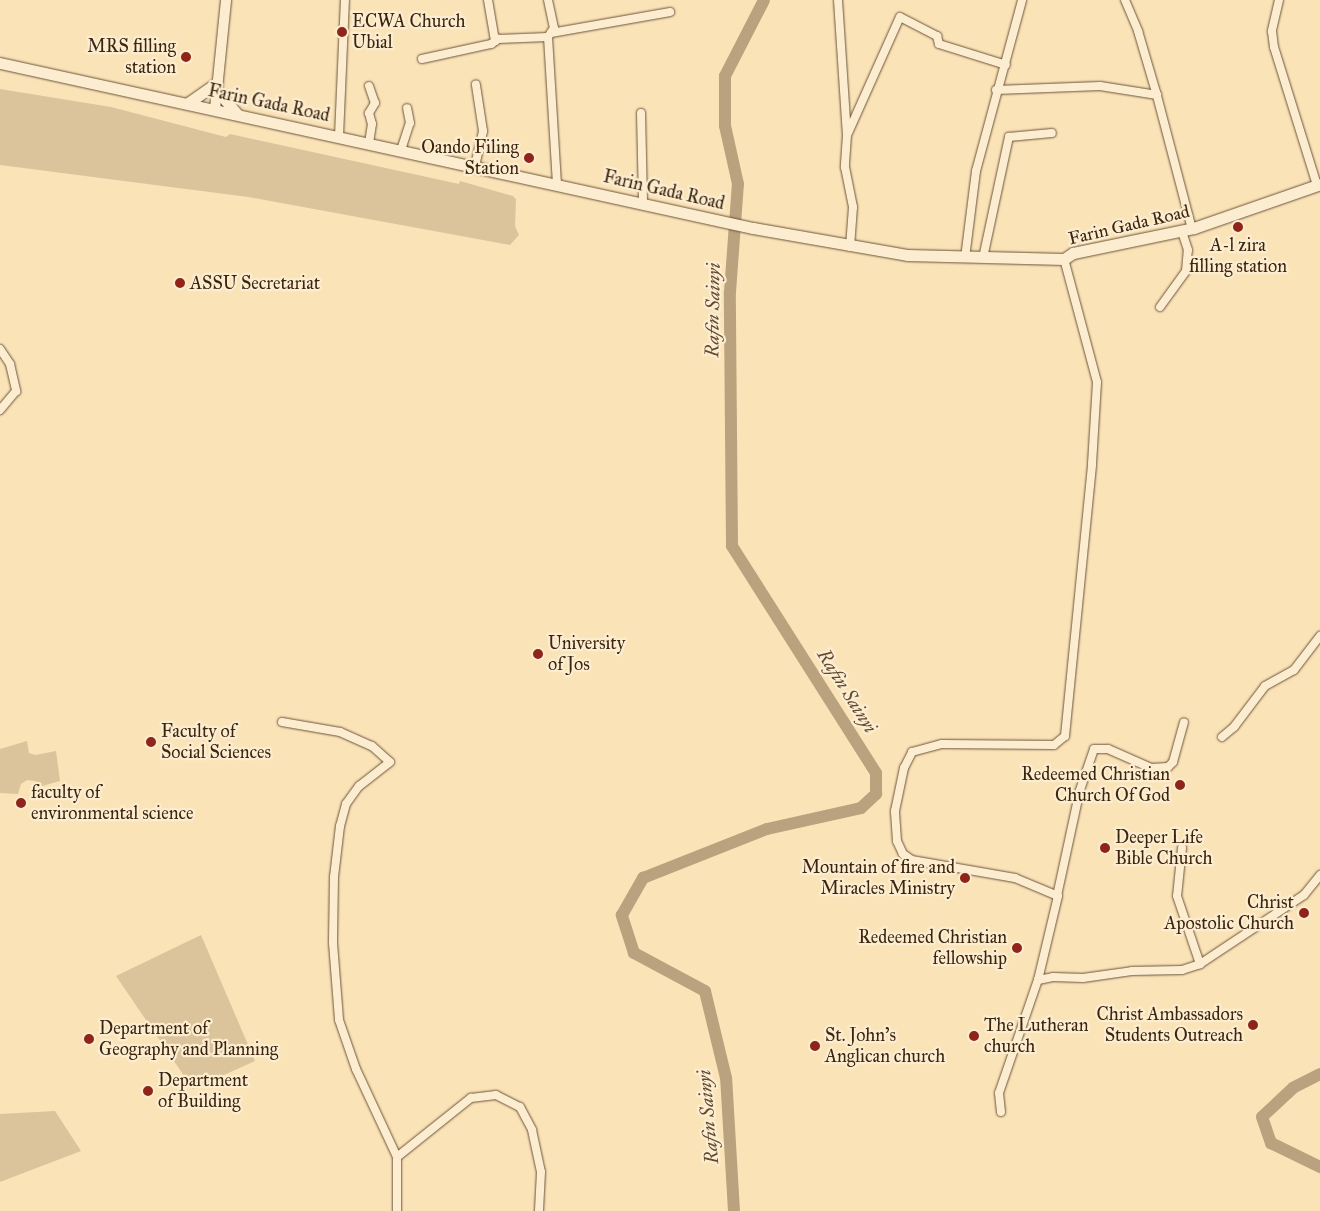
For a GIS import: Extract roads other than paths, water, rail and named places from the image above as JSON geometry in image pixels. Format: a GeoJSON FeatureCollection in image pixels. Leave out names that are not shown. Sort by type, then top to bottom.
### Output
{"type":"FeatureCollection","features":[{"type":"Feature","properties":{"kind":"main road","name":"Farin Gada Road"},"geometry":{"type":"LineString","coordinates":[[0,63],[753,228],[907,256],[1064,259],[1073,253],[1187,230],[1319,185]]}},
{"type":"Feature","properties":{"kind":"main road"},"geometry":{"type":"LineString","coordinates":[[188,104],[217,86],[237,114]]}},
{"type":"Feature","properties":{"kind":"street"},"geometry":{"type":"LineString","coordinates":[[215,109],[226,0]]}},
{"type":"Feature","properties":{"kind":"street"},"geometry":{"type":"LineString","coordinates":[[339,136],[345,0]]}},
{"type":"Feature","properties":{"kind":"street"},"geometry":{"type":"LineString","coordinates":[[488,0],[495,41]]}},
{"type":"Feature","properties":{"kind":"street"},"geometry":{"type":"LineString","coordinates":[[548,0],[554,28],[550,35],[557,184]]}},
{"type":"Feature","properties":{"kind":"street"},"geometry":{"type":"LineString","coordinates":[[838,0],[848,135],[845,166],[854,230],[850,247]]}},
{"type":"Feature","properties":{"kind":"street"},"geometry":{"type":"LineString","coordinates":[[965,258],[976,171],[996,90],[1006,65],[1022,0]]}},
{"type":"Feature","properties":{"kind":"street"},"geometry":{"type":"LineString","coordinates":[[1125,0],[1138,31],[1157,95],[1187,230],[1186,271],[1160,307]]}},
{"type":"Feature","properties":{"kind":"street"},"geometry":{"type":"LineString","coordinates":[[1279,0],[1272,31],[1274,47],[1319,185]]}},
{"type":"Feature","properties":{"kind":"street"},"geometry":{"type":"LineString","coordinates":[[422,60],[495,41],[550,35],[670,12]]}},
{"type":"Feature","properties":{"kind":"street"},"geometry":{"type":"LineString","coordinates":[[848,135],[900,17],[937,36],[939,44],[1006,65]]}},
{"type":"Feature","properties":{"kind":"street"},"geometry":{"type":"LineString","coordinates":[[475,166],[483,131],[476,85]]}},
{"type":"Feature","properties":{"kind":"street"},"geometry":{"type":"LineString","coordinates":[[369,86],[375,102],[369,113],[372,124],[369,143]]}},
{"type":"Feature","properties":{"kind":"street"},"geometry":{"type":"LineString","coordinates":[[996,90],[1100,86],[1157,95]]}},
{"type":"Feature","properties":{"kind":"street"},"geometry":{"type":"LineString","coordinates":[[401,150],[410,123],[407,108]]}},
{"type":"Feature","properties":{"kind":"street"},"geometry":{"type":"LineString","coordinates":[[641,113],[643,204]]}},
{"type":"Feature","properties":{"kind":"street"},"geometry":{"type":"LineString","coordinates":[[983,258],[1009,138],[1052,133]]}},
{"type":"Feature","properties":{"kind":"street"},"geometry":{"type":"LineString","coordinates":[[1057,896],[1015,878],[912,860],[903,854],[897,841],[895,811],[904,768],[912,752],[942,744],[1054,745],[1065,736],[1092,464],[1097,382],[1064,259]]}},
{"type":"Feature","properties":{"kind":"street"},"geometry":{"type":"LineString","coordinates":[[0,349],[10,364],[16,391],[0,410]]}},
{"type":"Feature","properties":{"kind":"street"},"geometry":{"type":"LineString","coordinates":[[1222,737],[1234,727],[1265,686],[1294,670],[1320,636]]}},
{"type":"Feature","properties":{"kind":"street"},"geometry":{"type":"LineString","coordinates":[[282,722],[340,732],[372,746],[390,762],[359,786],[346,804],[340,826],[334,877],[333,943],[339,1020],[356,1069],[398,1157],[397,1211]]}},
{"type":"Feature","properties":{"kind":"street"},"geometry":{"type":"LineString","coordinates":[[1001,1112],[999,1093],[1038,980],[1080,790],[1094,749],[1108,749],[1151,768],[1168,767],[1173,762],[1184,722]]}},
{"type":"Feature","properties":{"kind":"street"},"geometry":{"type":"LineString","coordinates":[[1182,848],[1177,896],[1200,964]]}},
{"type":"Feature","properties":{"kind":"street"},"geometry":{"type":"LineString","coordinates":[[1038,980],[1132,971],[1182,970],[1200,964],[1304,895],[1320,875]]}},
{"type":"Feature","properties":{"kind":"street"},"geometry":{"type":"LineString","coordinates":[[398,1157],[471,1098],[496,1095],[520,1107],[532,1130],[541,1172],[538,1211]]}},
{"type":"Feature","properties":{"kind":"waterway","name":"Rafin Sainyi"},"geometry":{"type":"LineString","coordinates":[[734,1211],[726,1078],[705,991],[634,953],[622,915],[643,878],[767,829],[861,808],[876,794],[876,773],[732,546],[730,292],[738,184],[725,126],[725,76],[764,0]]}},
{"type":"Feature","properties":{"kind":"waterway"},"geometry":{"type":"LineString","coordinates":[[1320,1074],[1293,1088],[1262,1117],[1271,1143],[1320,1167]]}},
{"type":"Feature","properties":{"kind":"place","name":"ECWA Church Ubial"},"geometry":{"type":"Point","coordinates":[342,32]}},
{"type":"Feature","properties":{"kind":"place","name":"MRS filling station"},"geometry":{"type":"Point","coordinates":[186,57]}},
{"type":"Feature","properties":{"kind":"place","name":"Oando Filing Station"},"geometry":{"type":"Point","coordinates":[529,158]}},
{"type":"Feature","properties":{"kind":"place","name":"A-l zira filling station"},"geometry":{"type":"Point","coordinates":[1238,227]}},
{"type":"Feature","properties":{"kind":"place","name":"ASSU Secretariat"},"geometry":{"type":"Point","coordinates":[180,283]}},
{"type":"Feature","properties":{"kind":"place","name":"University of Jos"},"geometry":{"type":"Point","coordinates":[538,654]}},
{"type":"Feature","properties":{"kind":"place","name":"Faculty of Social Sciences"},"geometry":{"type":"Point","coordinates":[151,742]}},
{"type":"Feature","properties":{"kind":"place","name":"Redeemed Christian Church Of God"},"geometry":{"type":"Point","coordinates":[1180,785]}},
{"type":"Feature","properties":{"kind":"place","name":"faculty of environmental science"},"geometry":{"type":"Point","coordinates":[21,803]}},
{"type":"Feature","properties":{"kind":"place","name":"Deeper Life Bible Church"},"geometry":{"type":"Point","coordinates":[1105,848]}},
{"type":"Feature","properties":{"kind":"place","name":"Mountain of fire and Miracles Ministry"},"geometry":{"type":"Point","coordinates":[965,878]}},
{"type":"Feature","properties":{"kind":"place","name":"Christ Apostolic Church"},"geometry":{"type":"Point","coordinates":[1304,913]}},
{"type":"Feature","properties":{"kind":"place","name":"Redeemed Christian fellowship"},"geometry":{"type":"Point","coordinates":[1017,948]}},
{"type":"Feature","properties":{"kind":"place","name":"Christ Ambassadors Students Outreach"},"geometry":{"type":"Point","coordinates":[1253,1025]}},
{"type":"Feature","properties":{"kind":"place","name":"The Lutheran church"},"geometry":{"type":"Point","coordinates":[974,1036]}},
{"type":"Feature","properties":{"kind":"place","name":"Department of Geography and Planning"},"geometry":{"type":"Point","coordinates":[89,1039]}},
{"type":"Feature","properties":{"kind":"place","name":"St. John's Anglican church"},"geometry":{"type":"Point","coordinates":[815,1046]}},
{"type":"Feature","properties":{"kind":"place","name":"Department of Building"},"geometry":{"type":"Point","coordinates":[148,1091]}}]}
